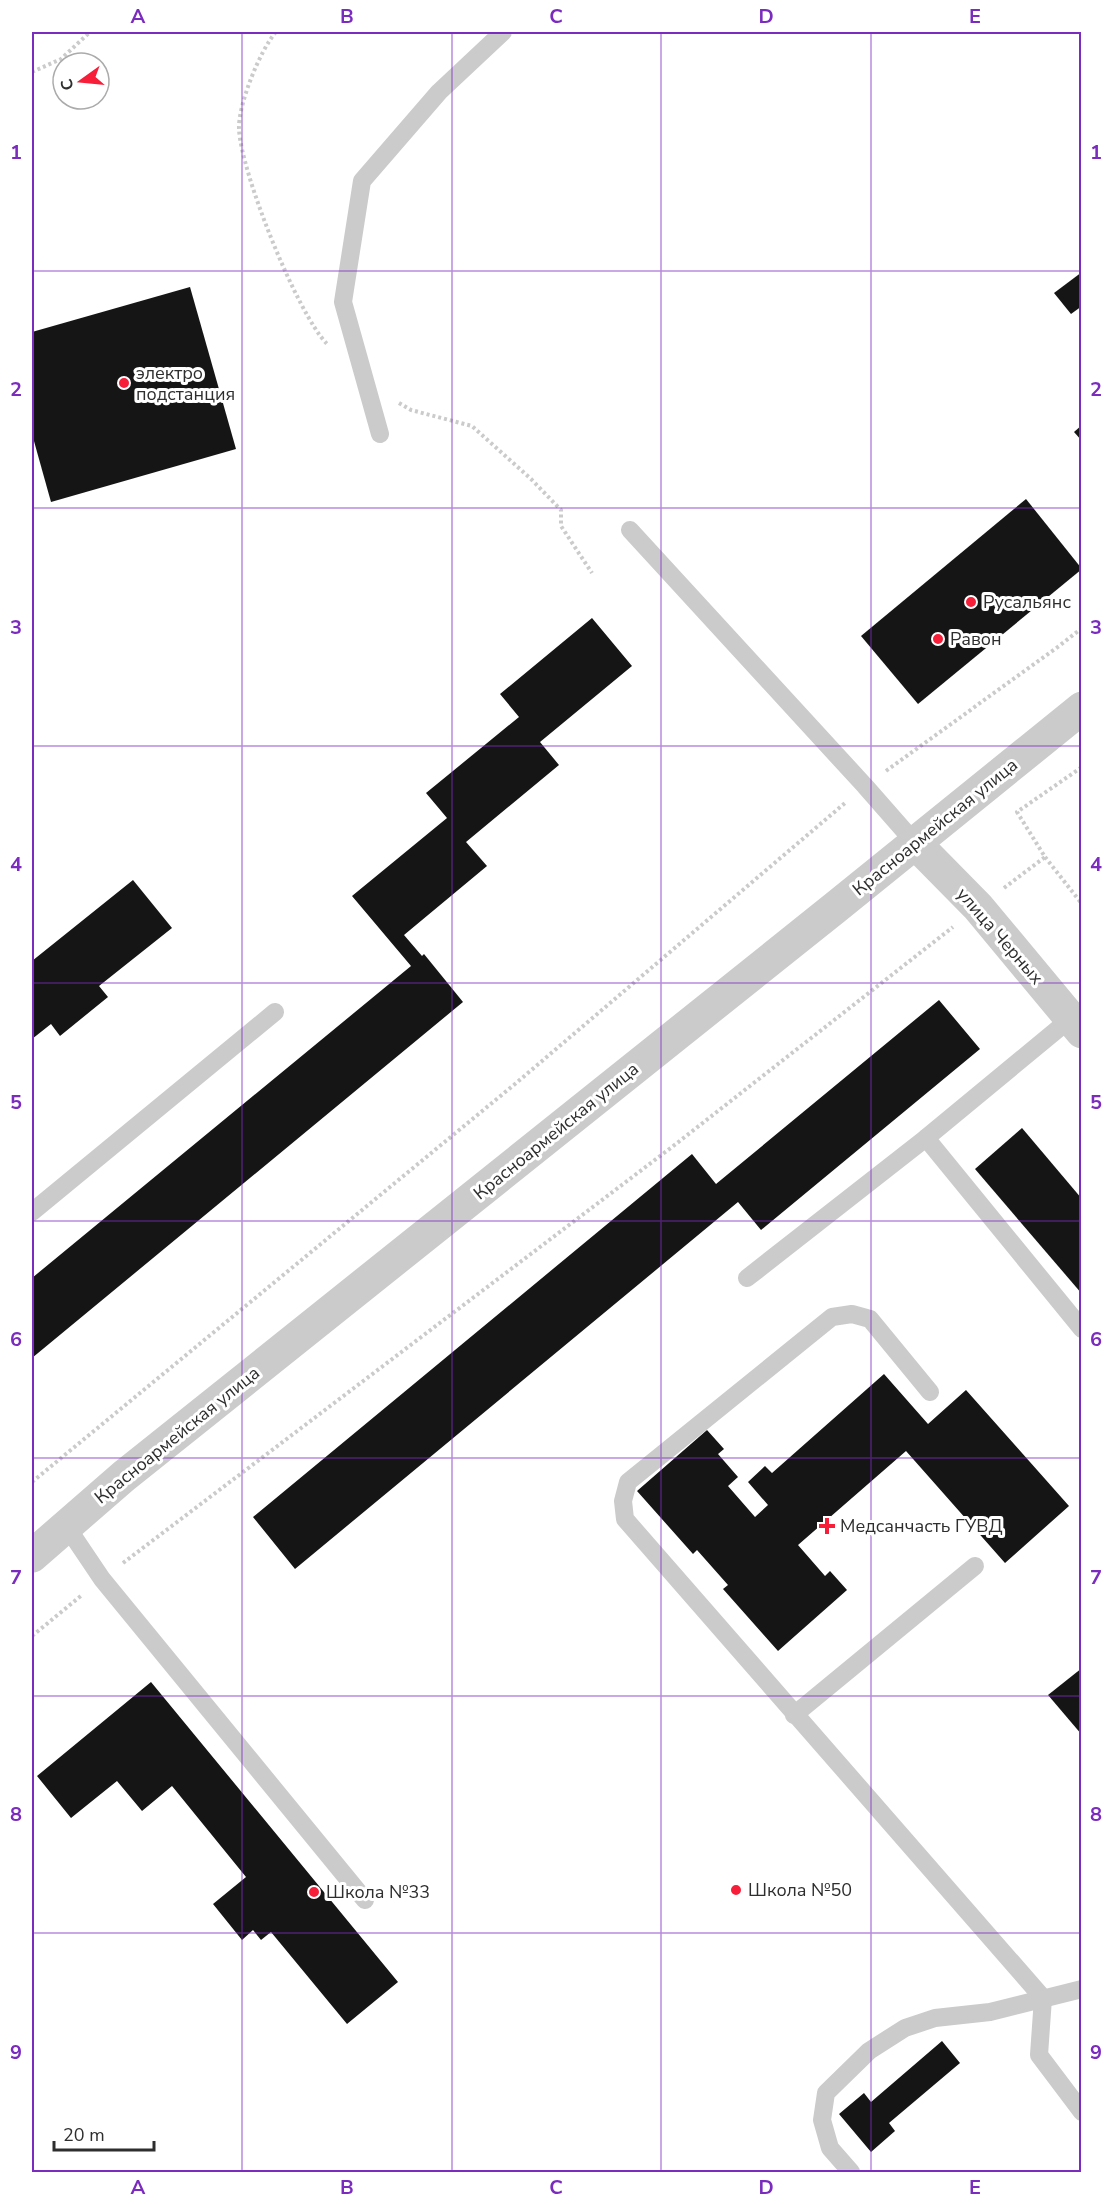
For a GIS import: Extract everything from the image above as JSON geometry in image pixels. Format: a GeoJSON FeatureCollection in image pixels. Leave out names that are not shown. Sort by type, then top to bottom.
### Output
{"type":"FeatureCollection","features":[{"type":"Feature","properties":{"kind":"street","name":"Красноармейская улица"},"geometry":{"type":"LineString","coordinates":[[32,1556],[133,1468],[1082,708]]}},
{"type":"Feature","properties":{"kind":"street","name":"улица Черных"},"geometry":{"type":"LineString","coordinates":[[915,843],[978,907],[1076,1026]]}},
{"type":"Feature","properties":{"kind":"lane"},"geometry":{"type":"LineString","coordinates":[[380,434],[343,302],[362,181],[439,92],[503,32]]}},
{"type":"Feature","properties":{"kind":"lane"},"geometry":{"type":"LineString","coordinates":[[630,530],[915,843]]}},
{"type":"Feature","properties":{"kind":"lane"},"geometry":{"type":"LineString","coordinates":[[32,1212],[275,1012]]}},
{"type":"Feature","properties":{"kind":"lane"},"geometry":{"type":"LineString","coordinates":[[747,1278],[926,1138],[1076,1026]]}},
{"type":"Feature","properties":{"kind":"lane"},"geometry":{"type":"LineString","coordinates":[[926,1138],[1082,1329]]}},
{"type":"Feature","properties":{"kind":"lane"},"geometry":{"type":"LineString","coordinates":[[930,1392],[870,1319],[852,1314],[832,1317],[628,1482],[623,1501],[625,1519],[1043,1998],[1039,2055],[1082,2112]]}},
{"type":"Feature","properties":{"kind":"lane"},"geometry":{"type":"LineString","coordinates":[[67,1527],[102,1578],[365,1900]]}},
{"type":"Feature","properties":{"kind":"lane"},"geometry":{"type":"LineString","coordinates":[[795,1715],[975,1566]]}},
{"type":"Feature","properties":{"kind":"lane"},"geometry":{"type":"LineString","coordinates":[[851,2172],[830,2148],[822,2120],[826,2093],[852,2065],[869,2051],[905,2028],[935,2018],[990,2012],[1082,1989]]}},
{"type":"Feature","properties":{"kind":"path"},"geometry":{"type":"LineString","coordinates":[[32,72],[62,59],[90,32]]}},
{"type":"Feature","properties":{"kind":"path"},"geometry":{"type":"LineString","coordinates":[[32,1482],[515,1084],[865,786],[1082,628]]}},
{"type":"Feature","properties":{"kind":"path"},"geometry":{"type":"LineString","coordinates":[[1082,767],[1017,812],[1045,857],[1082,904]]}},
{"type":"Feature","properties":{"kind":"path"},"geometry":{"type":"LineString","coordinates":[[32,1636],[102,1578],[672,1147],[1045,857]]}},
{"type":"Feature","properties":{"kind":"building"},"geometry":{"type":"Polygon","coordinates":[[[1082,272],[1082,306],[1071,314],[1054,293],[1082,272]]]}},
{"type":"Feature","properties":{"kind":"building","name":"электро подстанция"},"geometry":{"type":"Polygon","coordinates":[[[190,287],[236,449],[51,502],[32,434],[32,332],[190,287]]]}},
{"type":"Feature","properties":{"kind":"building"},"geometry":{"type":"Polygon","coordinates":[[[1082,425],[1082,441],[1074,432],[1082,425]]]}},
{"type":"Feature","properties":{"kind":"building","name":"Русальянс"},"geometry":{"type":"Polygon","coordinates":[[[1026,499],[1082,569],[918,704],[861,636],[1026,499]]]}},
{"type":"Feature","properties":{"kind":"building"},"geometry":{"type":"Polygon","coordinates":[[[592,618],[632,666],[540,742],[559,765],[466,842],[487,866],[404,935],[422,956],[424,954],[463,1002],[32,1358],[32,1278],[411,966],[352,896],[447,818],[426,793],[519,717],[500,694],[592,618]]]}},
{"type":"Feature","properties":{"kind":"building"},"geometry":{"type":"Polygon","coordinates":[[[133,880],[172,928],[99,986],[108,997],[60,1036],[51,1024],[32,1039],[32,961],[133,880]]]}},
{"type":"Feature","properties":{"kind":"building"},"geometry":{"type":"Polygon","coordinates":[[[939,1000],[980,1049],[761,1230],[738,1202],[295,1569],[253,1517],[692,1154],[716,1184],[939,1000]]]}},
{"type":"Feature","properties":{"kind":"building"},"geometry":{"type":"Polygon","coordinates":[[[1022,1128],[1082,1199],[1082,1294],[975,1169],[1022,1128]]]}},
{"type":"Feature","properties":{"kind":"building"},"geometry":{"type":"Polygon","coordinates":[[[884,1374],[928,1424],[966,1390],[1069,1506],[1005,1563],[906,1451],[798,1545],[825,1576],[830,1571],[847,1590],[778,1651],[723,1589],[728,1585],[697,1550],[693,1554],[637,1491],[707,1430],[724,1449],[718,1454],[738,1477],[728,1486],[755,1517],[768,1505],[748,1482],[765,1466],[772,1473],[884,1374]]]}},
{"type":"Feature","properties":{"kind":"building"},"geometry":{"type":"Polygon","coordinates":[[[1082,1668],[1082,1735],[1048,1695],[1082,1668]]]}},
{"type":"Feature","properties":{"kind":"building"},"geometry":{"type":"Polygon","coordinates":[[[151,1682],[398,1982],[347,2024],[271,1932],[261,1940],[253,1930],[242,1940],[213,1904],[246,1877],[172,1786],[142,1811],[117,1781],[71,1818],[37,1776],[151,1682]]]}},
{"type":"Feature","properties":{"kind":"building"},"geometry":{"type":"Polygon","coordinates":[[[942,2041],[960,2063],[889,2123],[895,2131],[871,2152],[839,2114],[864,2093],[871,2102],[942,2041]]]}},
{"type":"Feature","properties":{"kind":"place","name":"электро подстанция"},"geometry":{"type":"Point","coordinates":[124,383]}},
{"type":"Feature","properties":{"kind":"place","name":"Русальянс"},"geometry":{"type":"Point","coordinates":[971,602]}},
{"type":"Feature","properties":{"kind":"place","name":"Равон"},"geometry":{"type":"Point","coordinates":[938,639]}},
{"type":"Feature","properties":{"kind":"place","name":"Медсанчасть ГУВД"},"geometry":{"type":"Point","coordinates":[827,1526]}},
{"type":"Feature","properties":{"kind":"place","name":"Школа №50"},"geometry":{"type":"Point","coordinates":[736,1890]}},
{"type":"Feature","properties":{"kind":"place","name":"Школа №33"},"geometry":{"type":"Point","coordinates":[314,1892]}}]}
